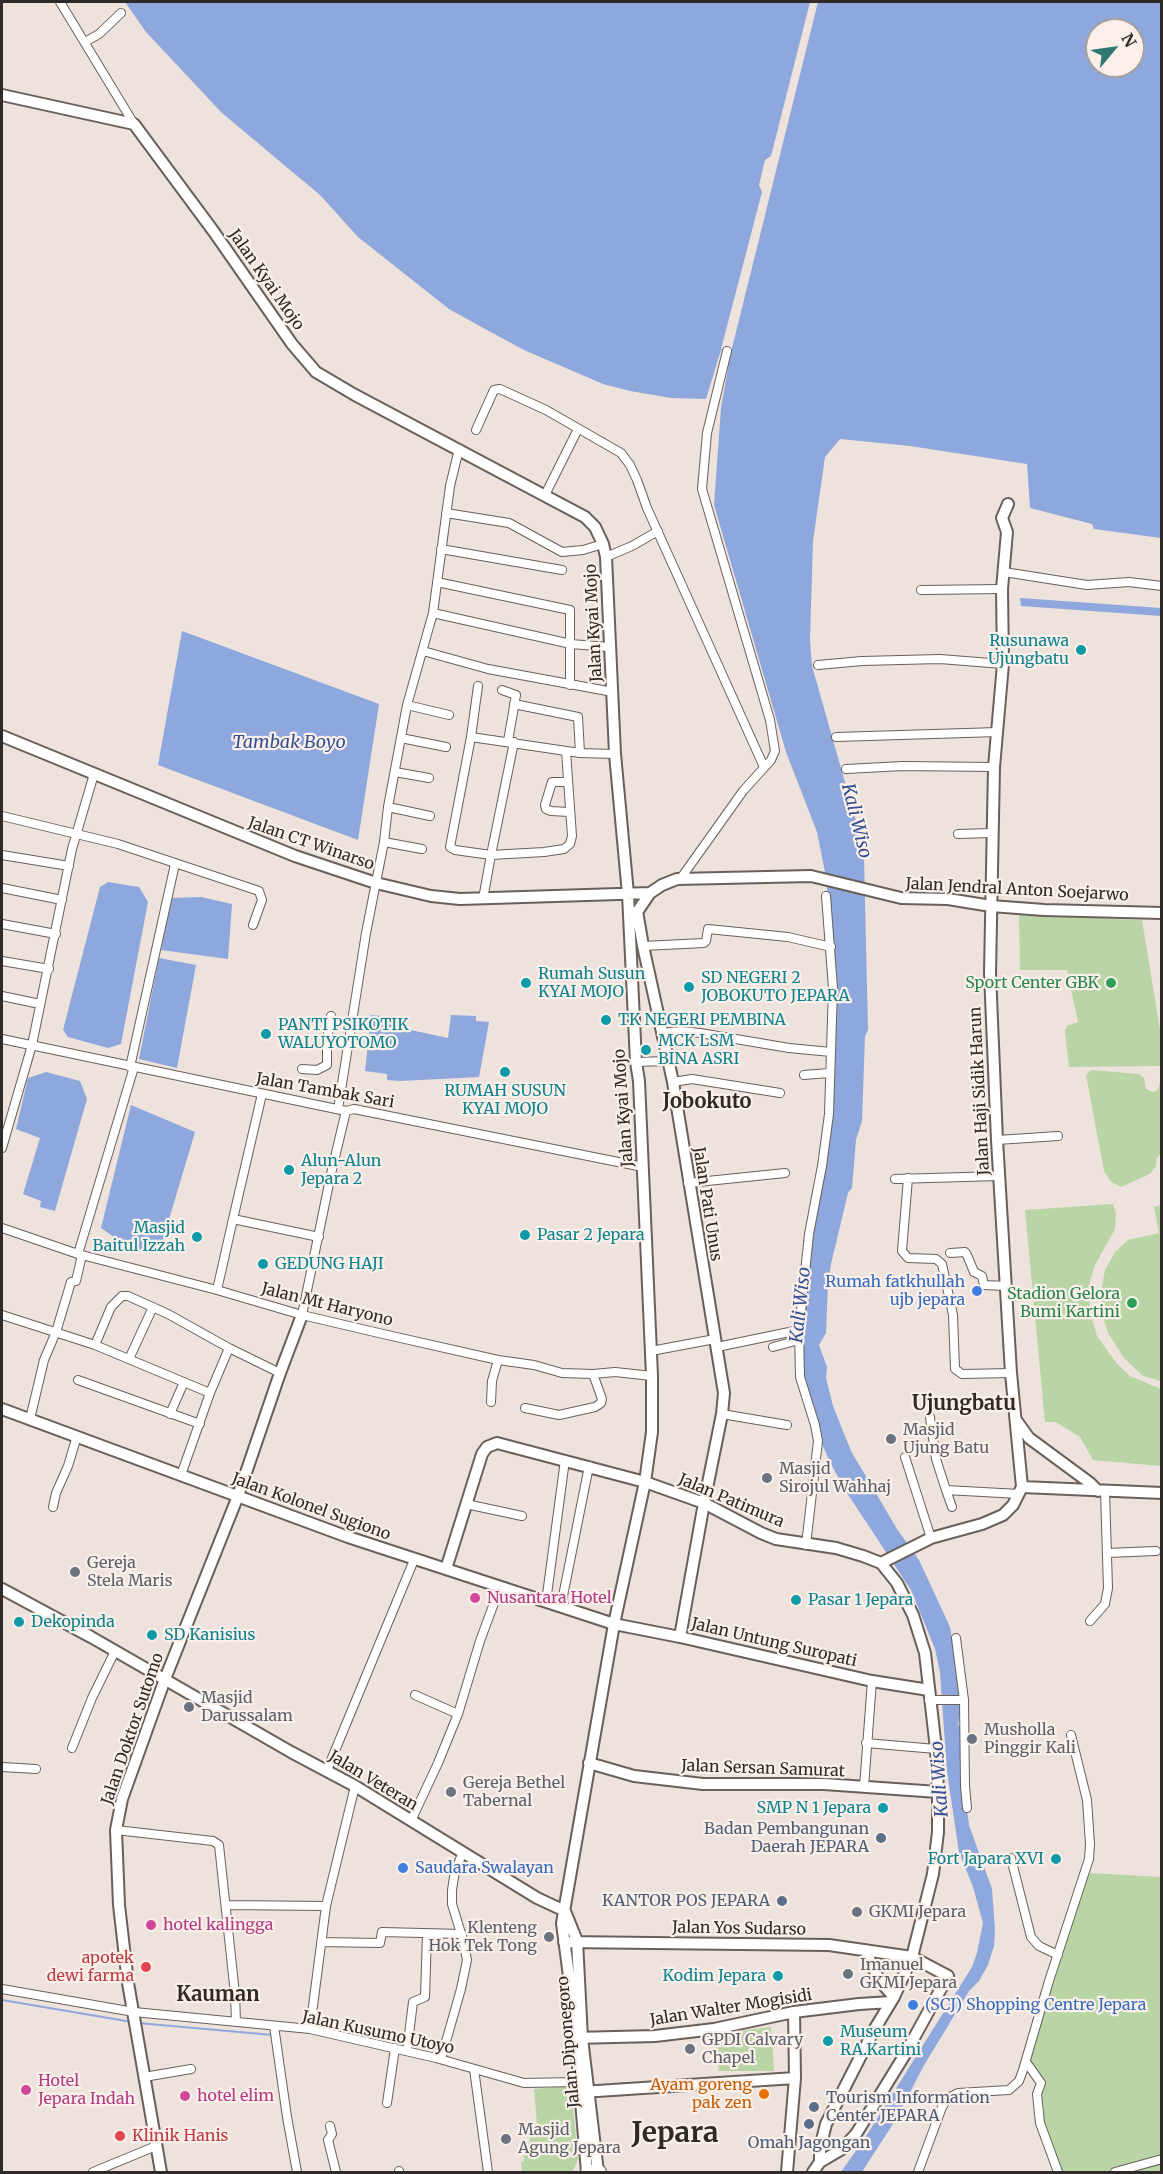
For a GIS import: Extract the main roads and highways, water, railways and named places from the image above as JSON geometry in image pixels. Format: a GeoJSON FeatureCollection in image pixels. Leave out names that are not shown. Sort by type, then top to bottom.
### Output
{"type":"FeatureCollection","features":[{"type":"Feature","properties":{"kind":"highway"},"geometry":{"type":"LineString","coordinates":[[587,2172],[598,2172]]}},
{"type":"Feature","properties":{"kind":"water","name":"Kali Wiso"},"geometry":{"type":"Polygon","coordinates":[[[125,2],[1161,2],[1161,538],[1094,529],[1092,524],[1030,508],[1027,464],[910,446],[840,439],[825,457],[813,541],[810,640],[812,666],[862,842],[864,857],[868,1030],[865,1036],[862,1121],[856,1140],[852,1188],[848,1193],[831,1264],[826,1333],[819,1345],[827,1367],[826,1378],[833,1406],[851,1451],[897,1529],[919,1560],[950,1627],[959,1679],[961,1709],[958,1725],[962,1726],[964,1786],[969,1825],[992,1889],[995,1930],[994,1946],[988,1965],[979,1981],[969,1991],[923,2067],[898,2116],[862,2172],[841,2172],[863,2141],[972,1967],[983,1923],[973,1887],[959,1852],[947,1772],[940,1672],[935,1649],[911,1590],[845,1490],[831,1464],[822,1444],[803,1385],[800,1335],[809,1247],[824,1164],[832,946],[826,877],[817,832],[786,752],[714,505],[721,408],[731,352],[721,350],[706,399],[671,398],[603,384],[524,350],[449,309],[358,237],[320,195],[222,113],[146,32],[125,2]]]}},
{"type":"Feature","properties":{"kind":"water"},"geometry":{"type":"Polygon","coordinates":[[[1020,598],[1161,608],[1161,616],[1021,606],[1020,598]]]}},
{"type":"Feature","properties":{"kind":"water","name":"Tambak Boyo"},"geometry":{"type":"Polygon","coordinates":[[[182,631],[379,704],[358,840],[158,765],[182,631]]]}},
{"type":"Feature","properties":{"kind":"water"},"geometry":{"type":"Polygon","coordinates":[[[108,882],[139,887],[148,902],[121,1044],[108,1048],[68,1037],[63,1030],[100,887],[108,882]]]}},
{"type":"Feature","properties":{"kind":"water"},"geometry":{"type":"Polygon","coordinates":[[[201,897],[232,904],[228,959],[161,950],[172,898],[201,897]]]}},
{"type":"Feature","properties":{"kind":"water"},"geometry":{"type":"Polygon","coordinates":[[[159,958],[196,965],[177,1068],[139,1059],[159,958]]]}},
{"type":"Feature","properties":{"kind":"water"},"geometry":{"type":"Polygon","coordinates":[[[371,1015],[407,1018],[406,1029],[448,1038],[451,1015],[476,1016],[476,1021],[489,1022],[479,1077],[400,1081],[387,1080],[387,1074],[365,1071],[371,1015]]]}},
{"type":"Feature","properties":{"kind":"water"},"geometry":{"type":"Polygon","coordinates":[[[46,1072],[80,1081],[87,1099],[55,1211],[40,1207],[41,1201],[23,1194],[40,1138],[16,1129],[28,1078],[46,1072]]]}},
{"type":"Feature","properties":{"kind":"water"},"geometry":{"type":"Polygon","coordinates":[[[131,1105],[195,1132],[162,1243],[141,1252],[125,1245],[101,1228],[131,1105]]]}},
{"type":"Feature","properties":{"kind":"waterway"},"geometry":{"type":"LineString","coordinates":[[2,2000],[132,2022]]}},
{"type":"Feature","properties":{"kind":"waterway"},"geometry":{"type":"LineString","coordinates":[[138,2023],[273,2035]]}},
{"type":"Feature","properties":{"kind":"place","name":"Rusunawa Ujungbatu"},"geometry":{"type":"Point","coordinates":[1081,650]}},
{"type":"Feature","properties":{"kind":"place","name":"Rumah Susun KYAI MOJO"},"geometry":{"type":"Point","coordinates":[526,983]}},
{"type":"Feature","properties":{"kind":"place","name":"Sport Center GBK"},"geometry":{"type":"Point","coordinates":[1111,983]}},
{"type":"Feature","properties":{"kind":"place","name":"SD NEGERI 2 JOBOKUTO JEPARA"},"geometry":{"type":"Point","coordinates":[689,987]}},
{"type":"Feature","properties":{"kind":"place","name":"TK NEGERI PEMBINA"},"geometry":{"type":"Point","coordinates":[606,1020]}},
{"type":"Feature","properties":{"kind":"place","name":"PANTI PSIKOTIK WALUYOTOMO"},"geometry":{"type":"Point","coordinates":[266,1034]}},
{"type":"Feature","properties":{"kind":"place","name":"MCK LSM BINA ASRI"},"geometry":{"type":"Point","coordinates":[646,1050]}},
{"type":"Feature","properties":{"kind":"place","name":"RUMAH SUSUN KYAI MOJO"},"geometry":{"type":"Point","coordinates":[505,1072]}},
{"type":"Feature","properties":{"kind":"place","name":"Alun-Alun Jepara 2"},"geometry":{"type":"Point","coordinates":[289,1170]}},
{"type":"Feature","properties":{"kind":"place","name":"Pasar 2 Jepara"},"geometry":{"type":"Point","coordinates":[525,1235]}},
{"type":"Feature","properties":{"kind":"place","name":"Masjid Baitul Izzah"},"geometry":{"type":"Point","coordinates":[197,1237]}},
{"type":"Feature","properties":{"kind":"place","name":"GEDUNG HAJI"},"geometry":{"type":"Point","coordinates":[263,1264]}},
{"type":"Feature","properties":{"kind":"place","name":"Rumah fatkhullah ujb jepara"},"geometry":{"type":"Point","coordinates":[977,1291]}},
{"type":"Feature","properties":{"kind":"place","name":"Stadion Gelora Bumi Kartini"},"geometry":{"type":"Point","coordinates":[1132,1303]}},
{"type":"Feature","properties":{"kind":"place","name":"Masjid Ujung Batu"},"geometry":{"type":"Point","coordinates":[891,1439]}},
{"type":"Feature","properties":{"kind":"place","name":"Masjid Sirojul Wahhaj"},"geometry":{"type":"Point","coordinates":[767,1478]}},
{"type":"Feature","properties":{"kind":"place","name":"Gereja Stela Maris"},"geometry":{"type":"Point","coordinates":[75,1572]}},
{"type":"Feature","properties":{"kind":"place","name":"Nusantara Hotel"},"geometry":{"type":"Point","coordinates":[475,1598]}},
{"type":"Feature","properties":{"kind":"place","name":"Pasar 1 Jepara"},"geometry":{"type":"Point","coordinates":[796,1600]}},
{"type":"Feature","properties":{"kind":"place","name":"Dekopinda"},"geometry":{"type":"Point","coordinates":[19,1622]}},
{"type":"Feature","properties":{"kind":"place","name":"SD Kanisius"},"geometry":{"type":"Point","coordinates":[152,1635]}},
{"type":"Feature","properties":{"kind":"place","name":"Masjid Darussalam"},"geometry":{"type":"Point","coordinates":[189,1707]}},
{"type":"Feature","properties":{"kind":"place","name":"Musholla Pinggir Kali"},"geometry":{"type":"Point","coordinates":[972,1739]}},
{"type":"Feature","properties":{"kind":"place","name":"Gereja Bethel Tabernal"},"geometry":{"type":"Point","coordinates":[451,1792]}},
{"type":"Feature","properties":{"kind":"place","name":"SMP N 1 Jepara"},"geometry":{"type":"Point","coordinates":[883,1808]}},
{"type":"Feature","properties":{"kind":"place","name":"Badan Pembangunan Daerah JEPARA"},"geometry":{"type":"Point","coordinates":[881,1838]}},
{"type":"Feature","properties":{"kind":"place","name":"Fort Japara XVI"},"geometry":{"type":"Point","coordinates":[1056,1859]}},
{"type":"Feature","properties":{"kind":"place","name":"Saudara Swalayan"},"geometry":{"type":"Point","coordinates":[403,1868]}},
{"type":"Feature","properties":{"kind":"place","name":"KANTOR POS JEPARA"},"geometry":{"type":"Point","coordinates":[782,1901]}},
{"type":"Feature","properties":{"kind":"place","name":"GKMI Jepara"},"geometry":{"type":"Point","coordinates":[857,1912]}},
{"type":"Feature","properties":{"kind":"place","name":"hotel kalingga"},"geometry":{"type":"Point","coordinates":[151,1925]}},
{"type":"Feature","properties":{"kind":"place","name":"Klenteng Hok Tek Tong"},"geometry":{"type":"Point","coordinates":[549,1937]}},
{"type":"Feature","properties":{"kind":"place","name":"apotek dewi farma"},"geometry":{"type":"Point","coordinates":[146,1967]}},
{"type":"Feature","properties":{"kind":"place","name":"Imanuel GKMI Jepara"},"geometry":{"type":"Point","coordinates":[848,1974]}},
{"type":"Feature","properties":{"kind":"place","name":"Kodim Jepara"},"geometry":{"type":"Point","coordinates":[778,1976]}},
{"type":"Feature","properties":{"kind":"place","name":"(SCJ) Shopping Centre Jepara"},"geometry":{"type":"Point","coordinates":[913,2005]}},
{"type":"Feature","properties":{"kind":"place","name":"Museum RA.Kartini"},"geometry":{"type":"Point","coordinates":[828,2041]}},
{"type":"Feature","properties":{"kind":"place","name":"GPDI Calvary Chapel"},"geometry":{"type":"Point","coordinates":[690,2049]}},
{"type":"Feature","properties":{"kind":"place","name":"Hotel Jepara Indah"},"geometry":{"type":"Point","coordinates":[26,2090]}},
{"type":"Feature","properties":{"kind":"place","name":"Ayam goreng pak zen"},"geometry":{"type":"Point","coordinates":[764,2094]}},
{"type":"Feature","properties":{"kind":"place","name":"hotel elim"},"geometry":{"type":"Point","coordinates":[185,2096]}},
{"type":"Feature","properties":{"kind":"place","name":"Tourism Information Center JEPARA"},"geometry":{"type":"Point","coordinates":[814,2107]}},
{"type":"Feature","properties":{"kind":"place","name":"Omah Jagongan"},"geometry":{"type":"Point","coordinates":[809,2124]}},
{"type":"Feature","properties":{"kind":"place","name":"Klinik Hanis"},"geometry":{"type":"Point","coordinates":[120,2136]}},
{"type":"Feature","properties":{"kind":"place","name":"Masjid Agung Jepara"},"geometry":{"type":"Point","coordinates":[506,2139]}},
{"type":"Feature","properties":{"kind":"district","name":"Jobokuto"},"geometry":{"type":"Point","coordinates":[707,1102]}},
{"type":"Feature","properties":{"kind":"district","name":"Ujungbatu"},"geometry":{"type":"Point","coordinates":[964,1404]}},
{"type":"Feature","properties":{"kind":"district","name":"Kauman"},"geometry":{"type":"Point","coordinates":[218,1995]}},
{"type":"Feature","properties":{"kind":"district","name":"Jepara"},"geometry":{"type":"Point","coordinates":[675,2134]}}]}
